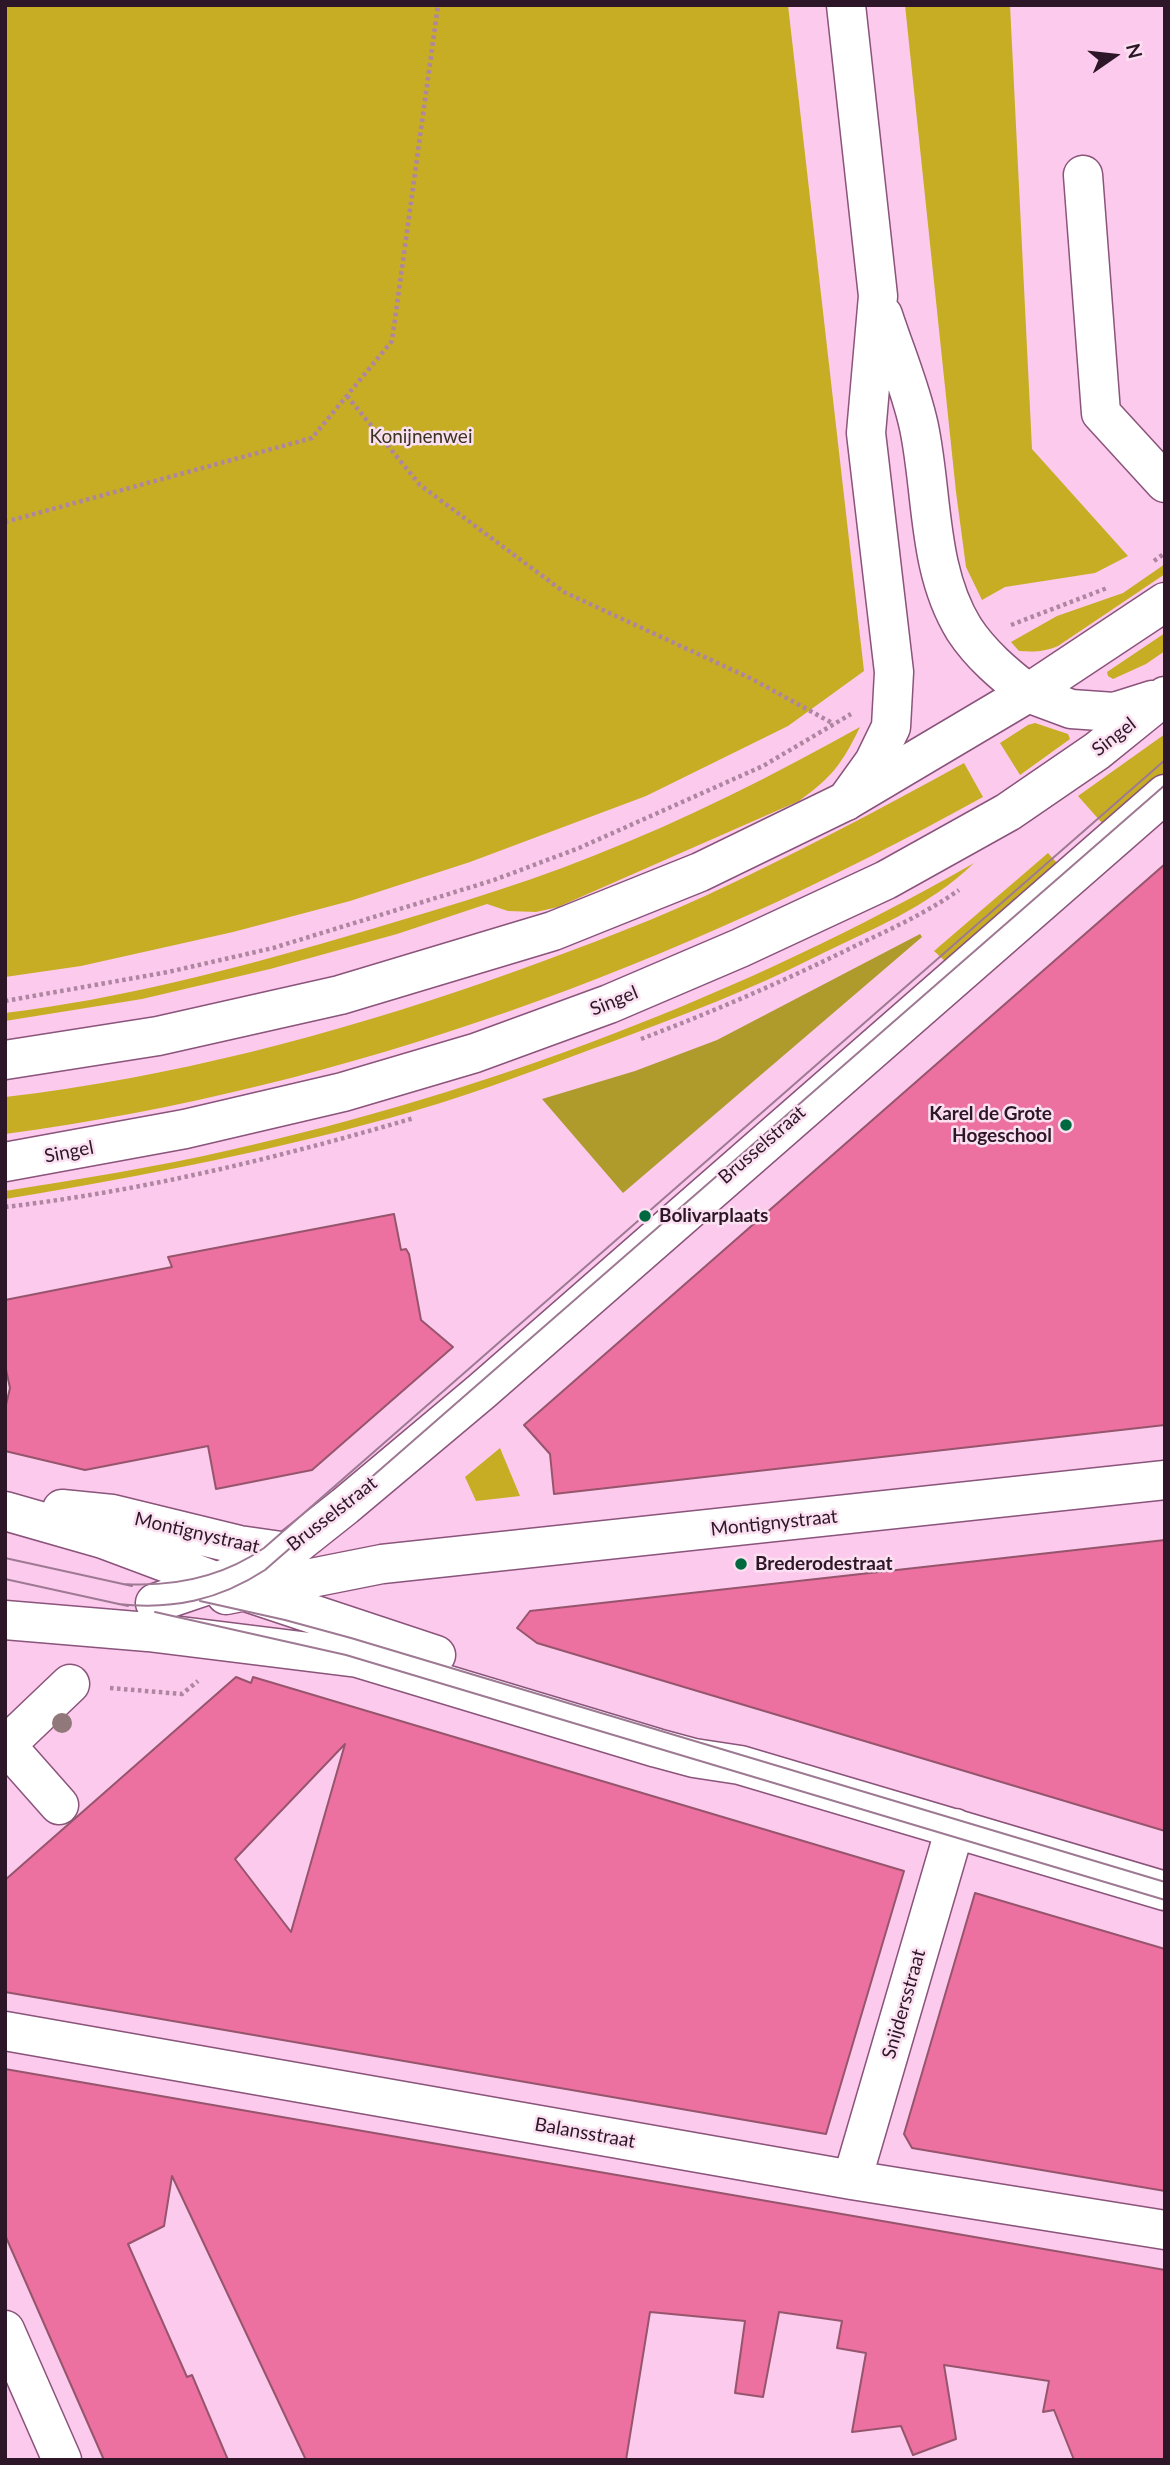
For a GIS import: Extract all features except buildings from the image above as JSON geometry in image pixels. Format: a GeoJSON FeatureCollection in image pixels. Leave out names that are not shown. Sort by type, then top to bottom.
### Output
{"type":"FeatureCollection","features":[{"type":"Feature","properties":{"kind":"main road"},"geometry":{"type":"LineString","coordinates":[[846,5],[878,296],[919,426],[942,576],[963,626],[997,668],[1028,693],[1071,709],[1114,712],[1165,696]]}},
{"type":"Feature","properties":{"kind":"main road"},"geometry":{"type":"LineString","coordinates":[[1083,175],[1101,413],[1165,483]]}},
{"type":"Feature","properties":{"kind":"main road"},"geometry":{"type":"LineString","coordinates":[[846,801],[874,762],[891,727],[894,688],[866,433],[878,296]]}},
{"type":"Feature","properties":{"kind":"main road"},"geometry":{"type":"LineString","coordinates":[[5,1060],[158,1036],[340,995],[553,931],[700,872],[846,801],[1028,693],[1165,602]]}},
{"type":"Feature","properties":{"kind":"main road","name":"Singel"},"geometry":{"type":"LineString","coordinates":[[5,1162],[186,1129],[343,1092],[475,1053],[609,1004],[740,948],[886,880],[1008,812],[1097,751],[1165,696]]}},
{"type":"Feature","properties":{"kind":"main road","name":"Brusselstraat"},"geometry":{"type":"LineString","coordinates":[[231,1587],[286,1552],[345,1506],[482,1391],[1165,794]]}},
{"type":"Feature","properties":{"kind":"main road","name":"Montignystraat"},"geometry":{"type":"LineString","coordinates":[[5,1619],[155,1603],[231,1587],[382,1564],[1165,1480]]}},
{"type":"Feature","properties":{"kind":"main road","name":"Montignystraat"},"geometry":{"type":"LineString","coordinates":[[8,1512],[68,1508],[112,1514],[239,1545],[382,1564]]}},
{"type":"Feature","properties":{"kind":"main road","name":"Montignystraat"},"geometry":{"type":"LineString","coordinates":[[8,1512],[103,1539],[231,1587]]}},
{"type":"Feature","properties":{"kind":"main road"},"geometry":{"type":"LineString","coordinates":[[231,1587],[690,1740],[740,1765],[1165,1891]]}},
{"type":"Feature","properties":{"kind":"main road","name":"Montignystraat"},"geometry":{"type":"LineString","coordinates":[[5,1619],[231,1641],[358,1658],[657,1748],[694,1758],[740,1765]]}},
{"type":"Feature","properties":{"kind":"main road"},"geometry":{"type":"LineString","coordinates":[[59,1805],[6,1745],[69,1684]]}},
{"type":"Feature","properties":{"kind":"main road","name":"Snijdersstraat"},"geometry":{"type":"LineString","coordinates":[[852,2180],[955,1828]]}},
{"type":"Feature","properties":{"kind":"main road","name":"Balansstraat"},"geometry":{"type":"LineString","coordinates":[[5,2031],[852,2180],[1165,2230]]}},
{"type":"Feature","properties":{"kind":"main road"},"geometry":{"type":"LineString","coordinates":[[5,2330],[62,2460]]}},
{"type":"Feature","properties":{"kind":"path"},"geometry":{"type":"LineString","coordinates":[[5,522],[312,438],[392,341],[438,5]]}},
{"type":"Feature","properties":{"kind":"path"},"geometry":{"type":"LineString","coordinates":[[347,396],[420,485],[564,592],[752,679],[834,724]]}},
{"type":"Feature","properties":{"kind":"path"},"geometry":{"type":"LineString","coordinates":[[1147,566],[1165,553]]}},
{"type":"Feature","properties":{"kind":"path"},"geometry":{"type":"LineString","coordinates":[[975,644],[1020,622],[1114,585]]}},
{"type":"Feature","properties":{"kind":"path"},"geometry":{"type":"LineString","coordinates":[[5,1001],[167,972],[273,948],[494,880],[579,848],[763,766],[894,688]]}},
{"type":"Feature","properties":{"kind":"path"},"geometry":{"type":"LineString","coordinates":[[69,1684],[182,1694],[203,1677]]}},
{"type":"Feature","properties":{"kind":"green space","name":"Konijnenwei"},"geometry":{"type":"Polygon","coordinates":[[[5,5],[788,5],[864,671],[788,726],[646,796],[470,862],[350,901],[233,932],[81,966],[5,977],[5,5]]]}},
{"type":"Feature","properties":{"kind":"green space"},"geometry":{"type":"Polygon","coordinates":[[[905,5],[1010,5],[1032,449],[1128,556],[1095,573],[1005,587],[982,600],[966,567],[956,492],[905,5]]]}},
{"type":"Feature","properties":{"kind":"green space"},"geometry":{"type":"Polygon","coordinates":[[[1165,564],[1165,574],[1058,646],[1038,651],[1019,651],[1011,642],[1057,616],[1123,593],[1165,564]]]}},
{"type":"Feature","properties":{"kind":"green space"},"geometry":{"type":"Polygon","coordinates":[[[1165,633],[1165,651],[1146,664],[1113,679],[1108,676],[1107,672],[1165,633]]]}},
{"type":"Feature","properties":{"kind":"green space"},"geometry":{"type":"Polygon","coordinates":[[[1035,723],[1068,734],[1070,739],[1020,775],[1000,743],[1035,723]]]}},
{"type":"Feature","properties":{"kind":"green space"},"geometry":{"type":"Polygon","coordinates":[[[860,727],[835,769],[799,801],[558,907],[536,912],[508,911],[487,904],[397,934],[270,969],[142,999],[5,1021],[5,1013],[132,992],[258,961],[436,910],[531,879],[695,812],[860,727]]]}},
{"type":"Feature","properties":{"kind":"green space"},"geometry":{"type":"Polygon","coordinates":[[[1165,734],[1165,778],[1102,823],[1078,796],[1165,734]]]}},
{"type":"Feature","properties":{"kind":"green space"},"geometry":{"type":"Polygon","coordinates":[[[964,763],[983,797],[868,858],[750,914],[631,965],[509,1011],[386,1051],[261,1086],[134,1113],[5,1134],[5,1097],[128,1078],[250,1052],[370,1019],[488,981],[625,930],[705,896],[836,832],[964,763]]]}},
{"type":"Feature","properties":{"kind":"green space"},"geometry":{"type":"Polygon","coordinates":[[[1048,853],[1057,863],[945,961],[934,951],[1048,853]]]}},
{"type":"Feature","properties":{"kind":"green space"},"geometry":{"type":"Polygon","coordinates":[[[974,863],[957,879],[918,905],[791,969],[691,1012],[490,1086],[364,1125],[262,1150],[5,1199],[5,1191],[174,1162],[326,1127],[517,1069],[706,996],[797,955],[887,911],[974,863]]]}},
{"type":"Feature","properties":{"kind":"green space"},"geometry":{"type":"Polygon","coordinates":[[[500,1448],[520,1496],[476,1501],[465,1477],[500,1448]]]}},
{"type":"Feature","properties":{"kind":"shaded area"},"geometry":{"type":"Polygon","coordinates":[[[920,934],[922,937],[623,1193],[542,1099],[635,1071],[717,1040],[920,934]]]}},
{"type":"Feature","properties":{"kind":"tram line"},"geometry":{"type":"LineString","coordinates":[[123,1584],[160,1584],[196,1578],[231,1567],[264,1548],[1165,760]]}},
{"type":"Feature","properties":{"kind":"tram line"},"geometry":{"type":"LineString","coordinates":[[118,1604],[177,1604],[213,1596],[265,1570],[1165,785]]}},
{"type":"Feature","properties":{"kind":"tram line"},"geometry":{"type":"LineString","coordinates":[[5,1558],[132,1586]]}},
{"type":"Feature","properties":{"kind":"tram line"},"geometry":{"type":"LineString","coordinates":[[5,1579],[128,1606]]}},
{"type":"Feature","properties":{"kind":"tram line"},"geometry":{"type":"LineString","coordinates":[[200,1601],[351,1638],[1165,1882]]}},
{"type":"Feature","properties":{"kind":"tram line"},"geometry":{"type":"LineString","coordinates":[[155,1612],[346,1655],[1165,1900]]}},
{"type":"Feature","properties":{"kind":"place","name":"Karel de Grote Hogeschool"},"geometry":{"type":"Point","coordinates":[1066,1125]}},
{"type":"Feature","properties":{"kind":"place","name":"Bolivarplaats"},"geometry":{"type":"Point","coordinates":[645,1216]}},
{"type":"Feature","properties":{"kind":"place","name":"Brederodestraat"},"geometry":{"type":"Point","coordinates":[741,1564]}}]}
